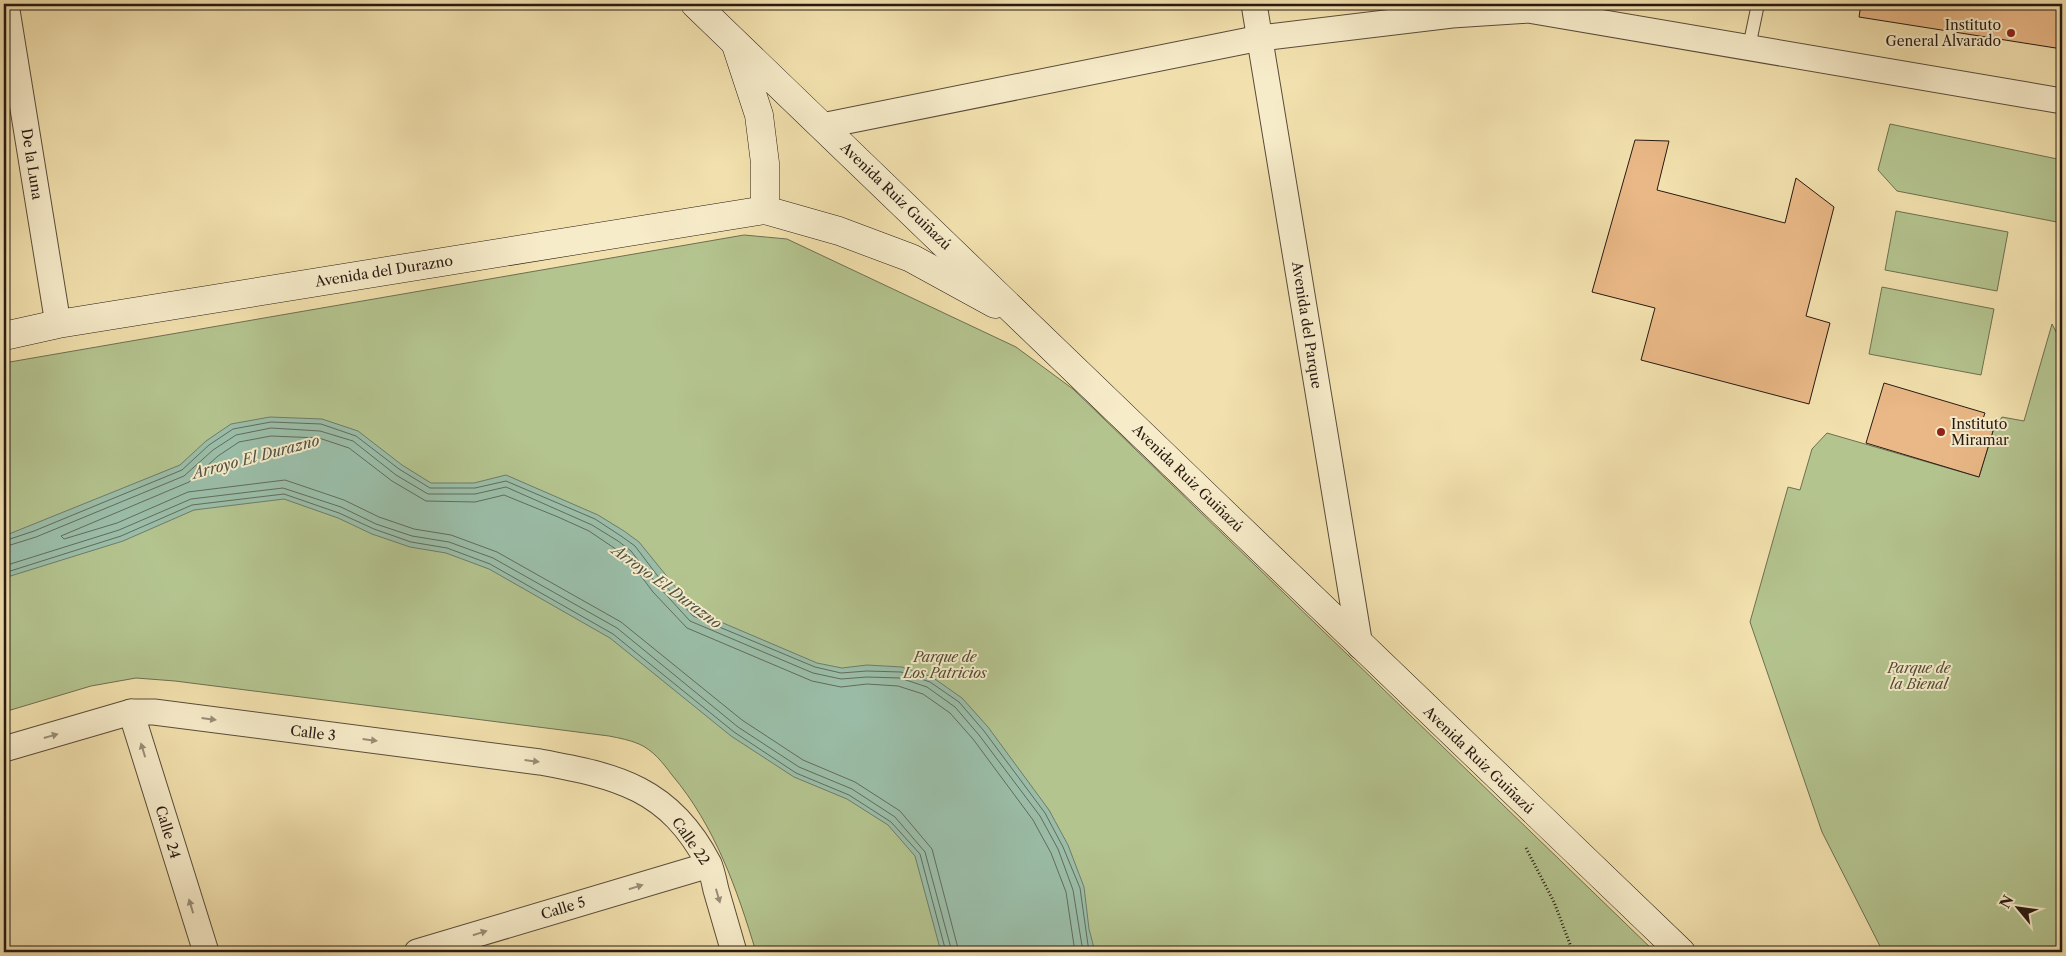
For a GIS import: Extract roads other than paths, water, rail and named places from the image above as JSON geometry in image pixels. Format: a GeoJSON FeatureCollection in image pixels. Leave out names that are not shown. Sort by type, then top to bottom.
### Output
{"type":"FeatureCollection","features":[{"type":"Feature","properties":{"kind":"main road","name":"Avenida Ruiz Guiñazú"},"geometry":{"type":"LineString","coordinates":[[694,4],[1028,322],[1360,646],[1680,952]]}},
{"type":"Feature","properties":{"kind":"main road"},"geometry":{"type":"LineString","coordinates":[[735,43],[759,116],[766,163],[765,210],[839,231],[911,258],[1028,322]]}},
{"type":"Feature","properties":{"kind":"main road","name":"Avenida del Durazno"},"geometry":{"type":"LineString","coordinates":[[4,336],[58,324],[765,210]]}},
{"type":"Feature","properties":{"kind":"street","name":"De la Luna"},"geometry":{"type":"LineString","coordinates":[[6,4],[58,324]]}},
{"type":"Feature","properties":{"kind":"street","name":"Avenida del Parque"},"geometry":{"type":"LineString","coordinates":[[1254,4],[1360,646]]}},
{"type":"Feature","properties":{"kind":"street"},"geometry":{"type":"LineString","coordinates":[[822,126],[1260,38],[1434,17],[1528,10],[2062,101]]}},
{"type":"Feature","properties":{"kind":"street","name":"Calle 3"},"geometry":{"type":"LineString","coordinates":[[4,749],[131,712],[154,712],[540,762],[587,770],[624,782]]}},
{"type":"Feature","properties":{"kind":"street","name":"Calle 24"},"geometry":{"type":"LineString","coordinates":[[131,712],[206,952]]}},
{"type":"Feature","properties":{"kind":"street","name":"Calle 22"},"geometry":{"type":"LineString","coordinates":[[624,782],[648,794],[679,820],[709,865],[734,952]]}},
{"type":"Feature","properties":{"kind":"street","name":"Calle 5"},"geometry":{"type":"LineString","coordinates":[[417,952],[709,865]]}},
{"type":"Feature","properties":{"kind":"lane"},"geometry":{"type":"LineString","coordinates":[[1749,48],[1758,4]]}},
{"type":"Feature","properties":{"kind":"water","name":"Arroyo El Durazno"},"geometry":{"type":"Polygon","coordinates":[[[270,417],[322,419],[358,431],[402,465],[431,483],[474,483],[506,475],[598,515],[624,531],[639,542],[695,611],[817,663],[842,668],[867,665],[902,667],[932,677],[962,698],[988,727],[1049,810],[1068,845],[1084,887],[1089,929],[1095,952],[941,952],[915,856],[888,825],[847,799],[794,777],[731,736],[610,638],[489,569],[446,553],[410,547],[284,499],[194,510],[123,541],[4,578],[4,536],[180,465],[206,441],[231,424],[270,417]]]}},
{"type":"Feature","properties":{"kind":"place","name":"Instituto General Alvarado"},"geometry":{"type":"Point","coordinates":[2011,33]}},
{"type":"Feature","properties":{"kind":"place","name":"Instituto Miramar"},"geometry":{"type":"Point","coordinates":[1941,432]}},
{"type":"Feature","properties":{"kind":"park label","name":"Parque de Los Patricios"},"geometry":{"type":"Point","coordinates":[945,666]}},
{"type":"Feature","properties":{"kind":"park label","name":"Parque de la Bienal"},"geometry":{"type":"Point","coordinates":[1919,676]}}]}
